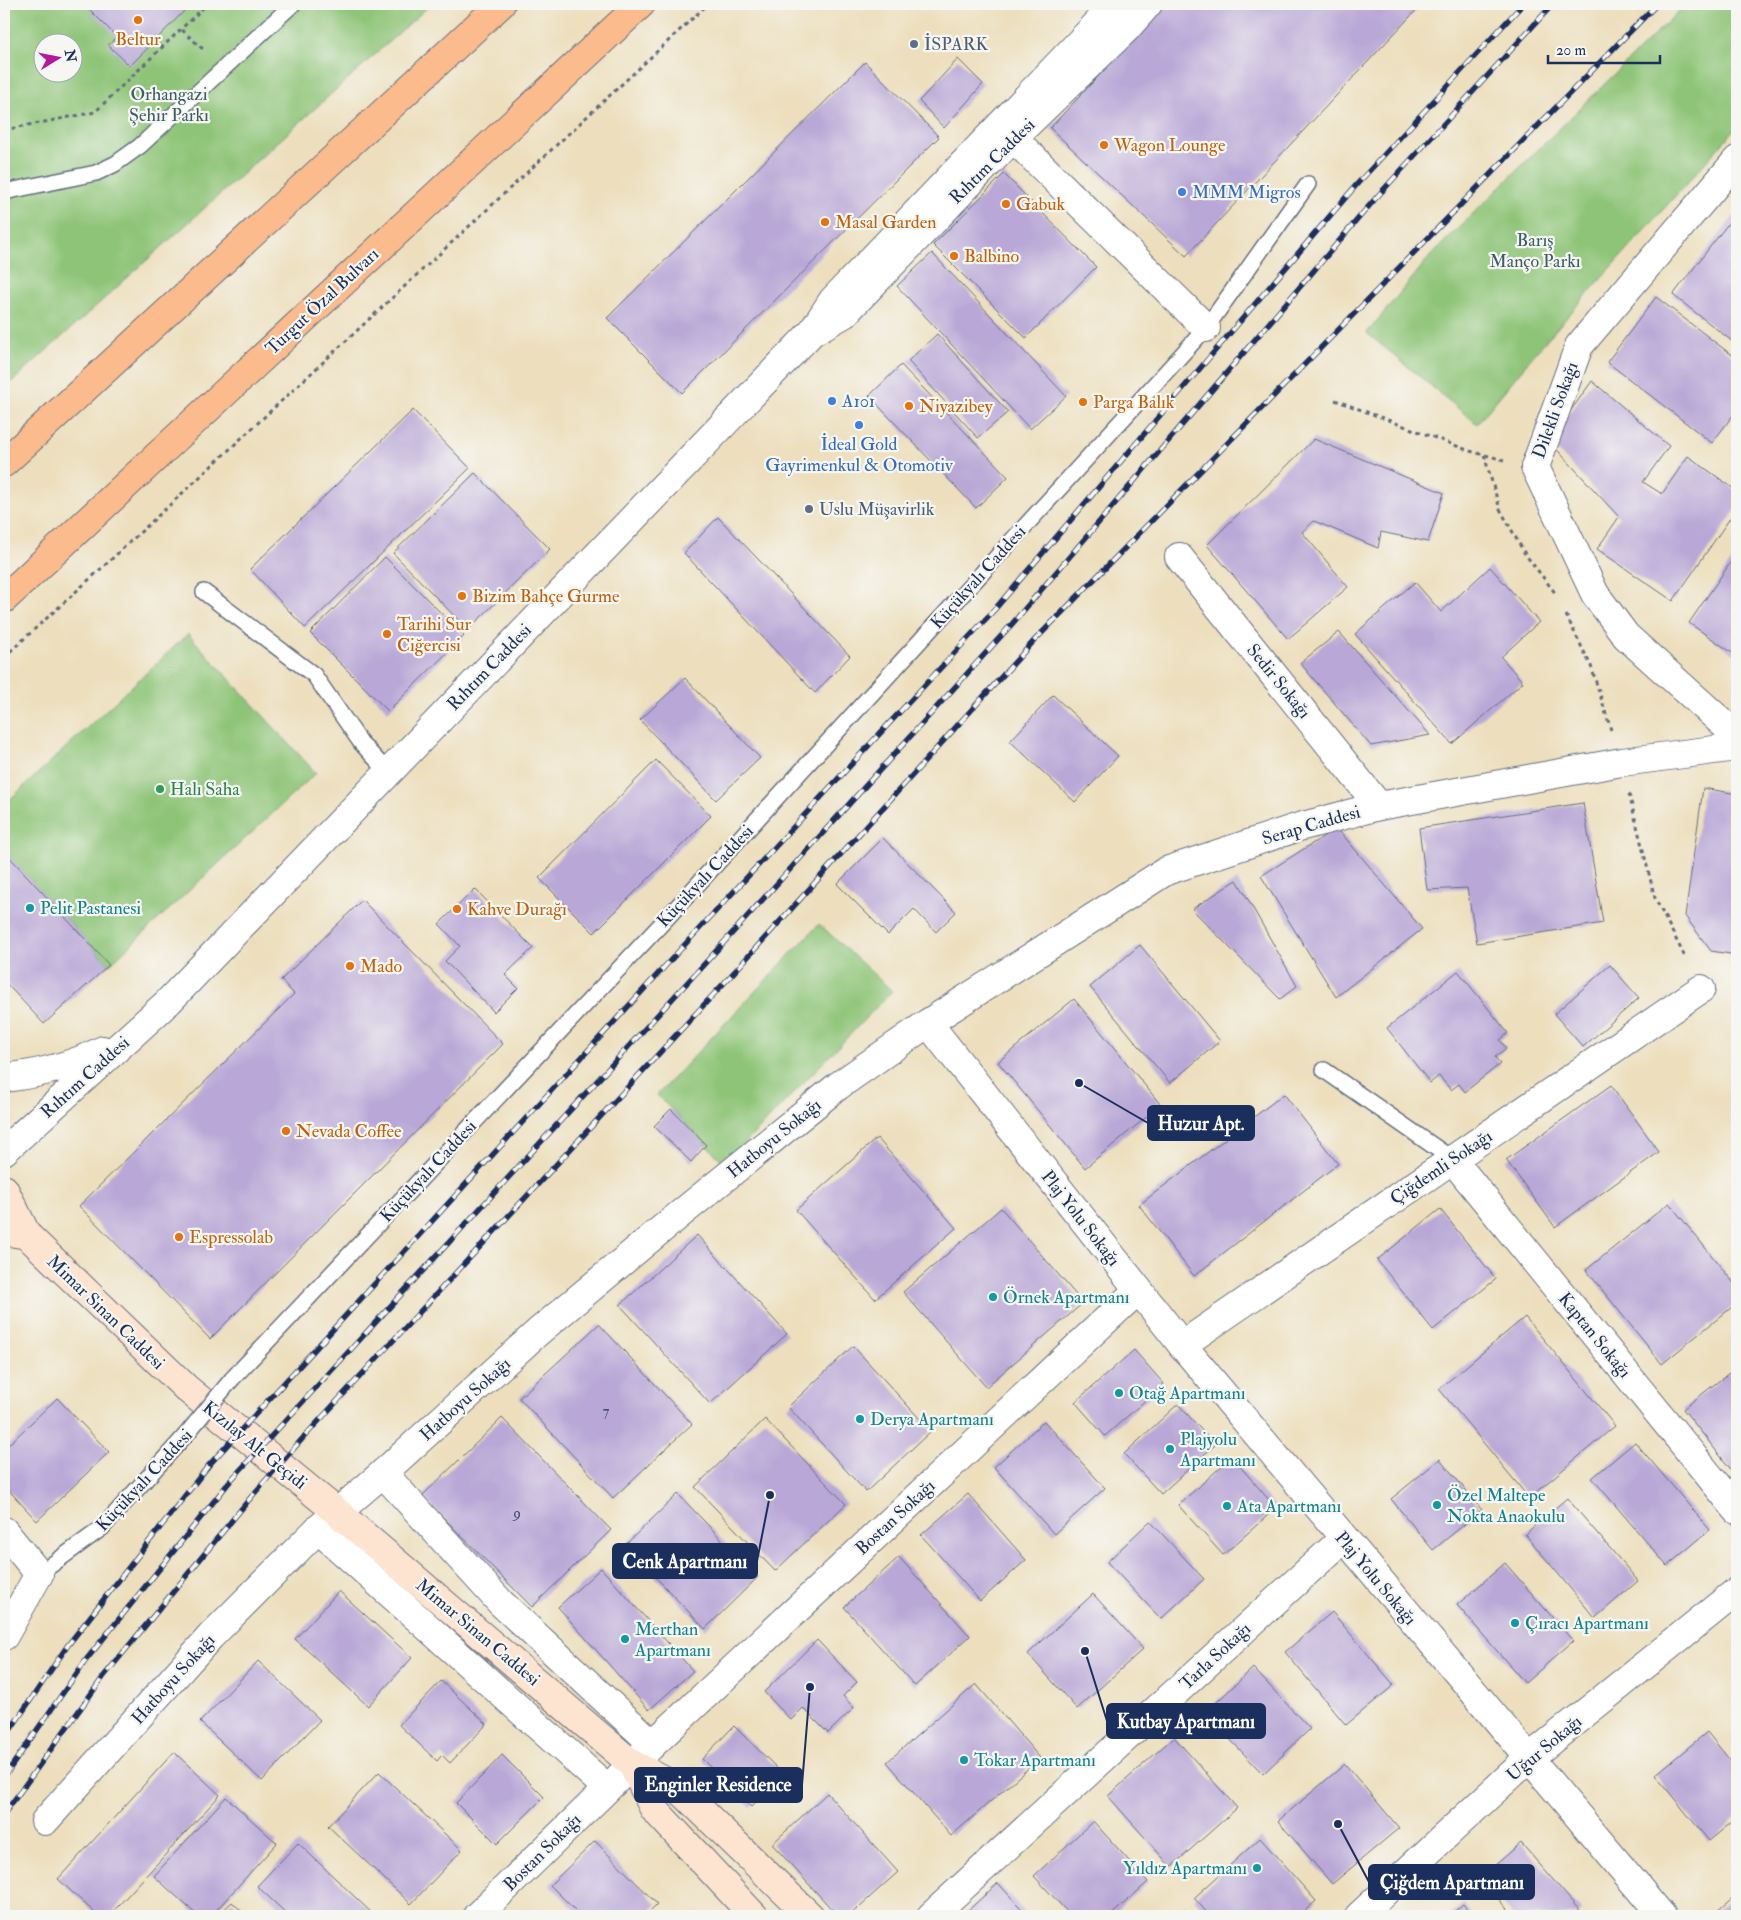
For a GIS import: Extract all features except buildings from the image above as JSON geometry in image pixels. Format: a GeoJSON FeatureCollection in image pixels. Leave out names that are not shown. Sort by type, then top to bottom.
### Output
{"type":"FeatureCollection","features":[{"type":"Feature","properties":{"kind":"highway"},"geometry":{"type":"LineString","coordinates":[[4,462],[501,4]]}},
{"type":"Feature","properties":{"kind":"highway","name":"Turgut Özal Bulvarı"},"geometry":{"type":"LineString","coordinates":[[4,599],[641,4]]}},
{"type":"Feature","properties":{"kind":"main road","name":"Mimar Sinan Caddesi"},"geometry":{"type":"LineString","coordinates":[[4,1189],[15,1233],[186,1388]]}},
{"type":"Feature","properties":{"kind":"main road","name":"Kızılay Alt Geçidi"},"geometry":{"type":"LineString","coordinates":[[186,1388],[326,1514]]}},
{"type":"Feature","properties":{"kind":"main road","name":"Mimar Sinan Caddesi"},"geometry":{"type":"LineString","coordinates":[[326,1514],[632,1764],[678,1788],[810,1916]]}},
{"type":"Feature","properties":{"kind":"main road","name":"Mimar Sinan Caddesi"},"geometry":{"type":"LineString","coordinates":[[632,1764],[654,1809],[754,1916]]}},
{"type":"Feature","properties":{"kind":"street"},"geometry":{"type":"LineString","coordinates":[[1055,83],[1116,4]]}},
{"type":"Feature","properties":{"kind":"street"},"geometry":{"type":"LineString","coordinates":[[1055,83],[1126,29],[1148,4]]}},
{"type":"Feature","properties":{"kind":"street","name":"Rıhtım Caddesi"},"geometry":{"type":"LineString","coordinates":[[812,332],[844,314],[1013,138],[1055,83]]}},
{"type":"Feature","properties":{"kind":"street","name":"Rıhtım Caddesi"},"geometry":{"type":"LineString","coordinates":[[4,1151],[167,1003],[812,332],[832,300],[1055,83]]}},
{"type":"Feature","properties":{"kind":"street"},"geometry":{"type":"LineString","coordinates":[[1013,138],[1206,328]]}},
{"type":"Feature","properties":{"kind":"street","name":"Dilekli Sokağı"},"geometry":{"type":"LineString","coordinates":[[1737,160],[1578,346],[1535,468],[1595,594],[1626,636],[1737,736]]}},
{"type":"Feature","properties":{"kind":"street","name":"Sedir Sokağı"},"geometry":{"type":"LineString","coordinates":[[1180,557],[1379,806]]}},
{"type":"Feature","properties":{"kind":"street","name":"Serap Caddesi"},"geometry":{"type":"LineString","coordinates":[[928,1023],[1166,871],[1299,827],[1379,806],[1622,762],[1737,747]]}},
{"type":"Feature","properties":{"kind":"street","name":"Çiğdemli Sokağı"},"geometry":{"type":"LineString","coordinates":[[1182,1344],[1701,989]]}},
{"type":"Feature","properties":{"kind":"street","name":"Rıhtım Caddesi"},"geometry":{"type":"LineString","coordinates":[[4,1078],[48,1071],[86,1059],[108,1048],[167,1003]]}},
{"type":"Feature","properties":{"kind":"street","name":"Plaj Yolu Sokağı"},"geometry":{"type":"LineString","coordinates":[[928,1023],[1182,1344],[1343,1539],[1662,1916]]}},
{"type":"Feature","properties":{"kind":"street","name":"Hatboyu Sokağı"},"geometry":{"type":"LineString","coordinates":[[45,1821],[211,1636],[326,1514],[383,1473],[538,1332],[652,1236],[838,1086],[928,1023]]}},
{"type":"Feature","properties":{"kind":"street","name":"Kaptan Sokağı"},"geometry":{"type":"LineString","coordinates":[[1452,1159],[1737,1510]]}},
{"type":"Feature","properties":{"kind":"street","name":"Bostan Sokağı"},"geometry":{"type":"LineString","coordinates":[[477,1916],[653,1744],[1138,1290]]}},
{"type":"Feature","properties":{"kind":"street","name":"Mimar Sinan Caddesi"},"geometry":{"type":"LineString","coordinates":[[383,1473],[501,1603],[653,1744]]}},
{"type":"Feature","properties":{"kind":"street","name":"Mimar Sinan Caddesi"},"geometry":{"type":"LineString","coordinates":[[326,1514],[607,1788]]}},
{"type":"Feature","properties":{"kind":"street"},"geometry":{"type":"LineString","coordinates":[[4,1531],[39,1574],[4,1636]]}},
{"type":"Feature","properties":{"kind":"street","name":"Tarla Sokağı"},"geometry":{"type":"LineString","coordinates":[[931,1916],[1343,1539]]}},
{"type":"Feature","properties":{"kind":"street","name":"Küçükyalı Caddesi"},"geometry":{"type":"LineString","coordinates":[[4,1603],[39,1574]]}},
{"type":"Feature","properties":{"kind":"street","name":"Uğur Sokağı"},"geometry":{"type":"LineString","coordinates":[[1359,1916],[1528,1759],[1737,1591]]}},
{"type":"Feature","properties":{"kind":"lane"},"geometry":{"type":"LineString","coordinates":[[4,192],[96,173],[115,164],[140,146],[293,4]]}},
{"type":"Feature","properties":{"kind":"lane","name":"Küçükyalı Caddesi"},"geometry":{"type":"LineString","coordinates":[[39,1574],[102,1528],[184,1437],[232,1379],[666,919],[1206,328],[1308,184]]}},
{"type":"Feature","properties":{"kind":"lane"},"geometry":{"type":"LineString","coordinates":[[204,592],[314,675],[361,744],[388,772]]}},
{"type":"Feature","properties":{"kind":"lane"},"geometry":{"type":"LineString","coordinates":[[1324,1070],[1452,1159]]}},
{"type":"Feature","properties":{"kind":"path"},"geometry":{"type":"LineString","coordinates":[[4,130],[95,112],[207,4]]}},
{"type":"Feature","properties":{"kind":"path"},"geometry":{"type":"LineString","coordinates":[[4,657],[708,4]]}},
{"type":"Feature","properties":{"kind":"path"},"geometry":{"type":"LineString","coordinates":[[182,30],[207,54]]}},
{"type":"Feature","properties":{"kind":"path"},"geometry":{"type":"LineString","coordinates":[[1335,400],[1470,451],[1535,468]]}},
{"type":"Feature","properties":{"kind":"green space","name":"Orhangazi Şehir Parkı"},"geometry":{"type":"Polygon","coordinates":[[[4,4],[431,4],[4,389],[4,4]]]}},
{"type":"Feature","properties":{"kind":"green space","name":"Barış Manço Parkı"},"geometry":{"type":"Polygon","coordinates":[[[1686,4],[1737,4],[1737,127],[1542,345],[1477,424],[1367,333],[1432,254],[1686,4]]]}},
{"type":"Feature","properties":{"kind":"green space","name":"Halı Saha"},"geometry":{"type":"Polygon","coordinates":[[[188,634],[316,773],[109,965],[4,851],[4,805],[188,634]]]}},
{"type":"Feature","properties":{"kind":"green space"},"geometry":{"type":"Polygon","coordinates":[[[819,924],[892,991],[725,1164],[657,1095],[819,924]]]}},
{"type":"Feature","properties":{"kind":"railway"},"geometry":{"type":"LineString","coordinates":[[4,1739],[68,1645],[209,1465],[689,940],[995,609],[1358,183],[1523,4]]}},
{"type":"Feature","properties":{"kind":"railway"},"geometry":{"type":"LineString","coordinates":[[4,1777],[86,1660],[231,1480],[707,961],[1012,624],[1375,199],[1553,4]]}},
{"type":"Feature","properties":{"kind":"railway"},"geometry":{"type":"LineString","coordinates":[[4,1814],[104,1676],[252,1496],[303,1438],[726,981],[1033,642],[1657,4]]}},
{"type":"Feature","properties":{"kind":"place","name":"Beltur"},"geometry":{"type":"Point","coordinates":[138,20]}},
{"type":"Feature","properties":{"kind":"place","name":"İSPARK"},"geometry":{"type":"Point","coordinates":[914,44]}},
{"type":"Feature","properties":{"kind":"place","name":"Wagon Lounge"},"geometry":{"type":"Point","coordinates":[1104,145]}},
{"type":"Feature","properties":{"kind":"place","name":"MMM Migros"},"geometry":{"type":"Point","coordinates":[1182,192]}},
{"type":"Feature","properties":{"kind":"place","name":"Gabuk"},"geometry":{"type":"Point","coordinates":[1006,204]}},
{"type":"Feature","properties":{"kind":"place","name":"Masal Garden"},"geometry":{"type":"Point","coordinates":[825,222]}},
{"type":"Feature","properties":{"kind":"place","name":"Balbino"},"geometry":{"type":"Point","coordinates":[954,256]}},
{"type":"Feature","properties":{"kind":"place","name":"A101"},"geometry":{"type":"Point","coordinates":[832,401]}},
{"type":"Feature","properties":{"kind":"place","name":"Parga Balık"},"geometry":{"type":"Point","coordinates":[1083,402]}},
{"type":"Feature","properties":{"kind":"place","name":"Niyazibey"},"geometry":{"type":"Point","coordinates":[909,406]}},
{"type":"Feature","properties":{"kind":"place","name":"İdeal Gold Gayrimenkul & Otomotiv"},"geometry":{"type":"Point","coordinates":[859,425]}},
{"type":"Feature","properties":{"kind":"place","name":"Uslu Müşavirlik"},"geometry":{"type":"Point","coordinates":[809,509]}},
{"type":"Feature","properties":{"kind":"place","name":"Bizim Bahçe Gurme"},"geometry":{"type":"Point","coordinates":[462,596]}},
{"type":"Feature","properties":{"kind":"place","name":"Tarihi Sur Ciğercisi"},"geometry":{"type":"Point","coordinates":[387,634]}},
{"type":"Feature","properties":{"kind":"place","name":"Halı Saha"},"geometry":{"type":"Point","coordinates":[160,789]}},
{"type":"Feature","properties":{"kind":"place","name":"Pelit Pastanesi"},"geometry":{"type":"Point","coordinates":[30,908]}},
{"type":"Feature","properties":{"kind":"place","name":"Kahve Durağı"},"geometry":{"type":"Point","coordinates":[457,909]}},
{"type":"Feature","properties":{"kind":"place","name":"Mado"},"geometry":{"type":"Point","coordinates":[350,966]}},
{"type":"Feature","properties":{"kind":"place","name":"Huzur Apt."},"geometry":{"type":"Point","coordinates":[1079,1083]}},
{"type":"Feature","properties":{"kind":"place","name":"Nevada Coffee"},"geometry":{"type":"Point","coordinates":[286,1131]}},
{"type":"Feature","properties":{"kind":"place","name":"Espressolab"},"geometry":{"type":"Point","coordinates":[179,1237]}},
{"type":"Feature","properties":{"kind":"place","name":"Örnek Apartmanı"},"geometry":{"type":"Point","coordinates":[993,1297]}},
{"type":"Feature","properties":{"kind":"place","name":"Otağ Apartmanı"},"geometry":{"type":"Point","coordinates":[1119,1393]}},
{"type":"Feature","properties":{"kind":"place","name":"Derya Apartmanı"},"geometry":{"type":"Point","coordinates":[860,1419]}},
{"type":"Feature","properties":{"kind":"place","name":"Plajyolu Apartmanı"},"geometry":{"type":"Point","coordinates":[1170,1449]}},
{"type":"Feature","properties":{"kind":"place","name":"Cenk Apartmanı"},"geometry":{"type":"Point","coordinates":[770,1495]}},
{"type":"Feature","properties":{"kind":"place","name":"Özel Maltepe Nokta Anaokulu"},"geometry":{"type":"Point","coordinates":[1437,1505]}},
{"type":"Feature","properties":{"kind":"place","name":"Ata Apartmanı"},"geometry":{"type":"Point","coordinates":[1227,1506]}},
{"type":"Feature","properties":{"kind":"place","name":"Çıracı Apartmanı"},"geometry":{"type":"Point","coordinates":[1515,1623]}},
{"type":"Feature","properties":{"kind":"place","name":"Merthan Apartmanı"},"geometry":{"type":"Point","coordinates":[625,1639]}},
{"type":"Feature","properties":{"kind":"place","name":"Kutbay Apartmanı"},"geometry":{"type":"Point","coordinates":[1085,1651]}},
{"type":"Feature","properties":{"kind":"place","name":"Enginler Residence"},"geometry":{"type":"Point","coordinates":[810,1687]}},
{"type":"Feature","properties":{"kind":"place","name":"Tokar Apartmanı"},"geometry":{"type":"Point","coordinates":[964,1760]}},
{"type":"Feature","properties":{"kind":"place","name":"Çiğdem Apartmanı"},"geometry":{"type":"Point","coordinates":[1338,1824]}},
{"type":"Feature","properties":{"kind":"place","name":"Yıldız Apartmanı"},"geometry":{"type":"Point","coordinates":[1257,1868]}}]}
